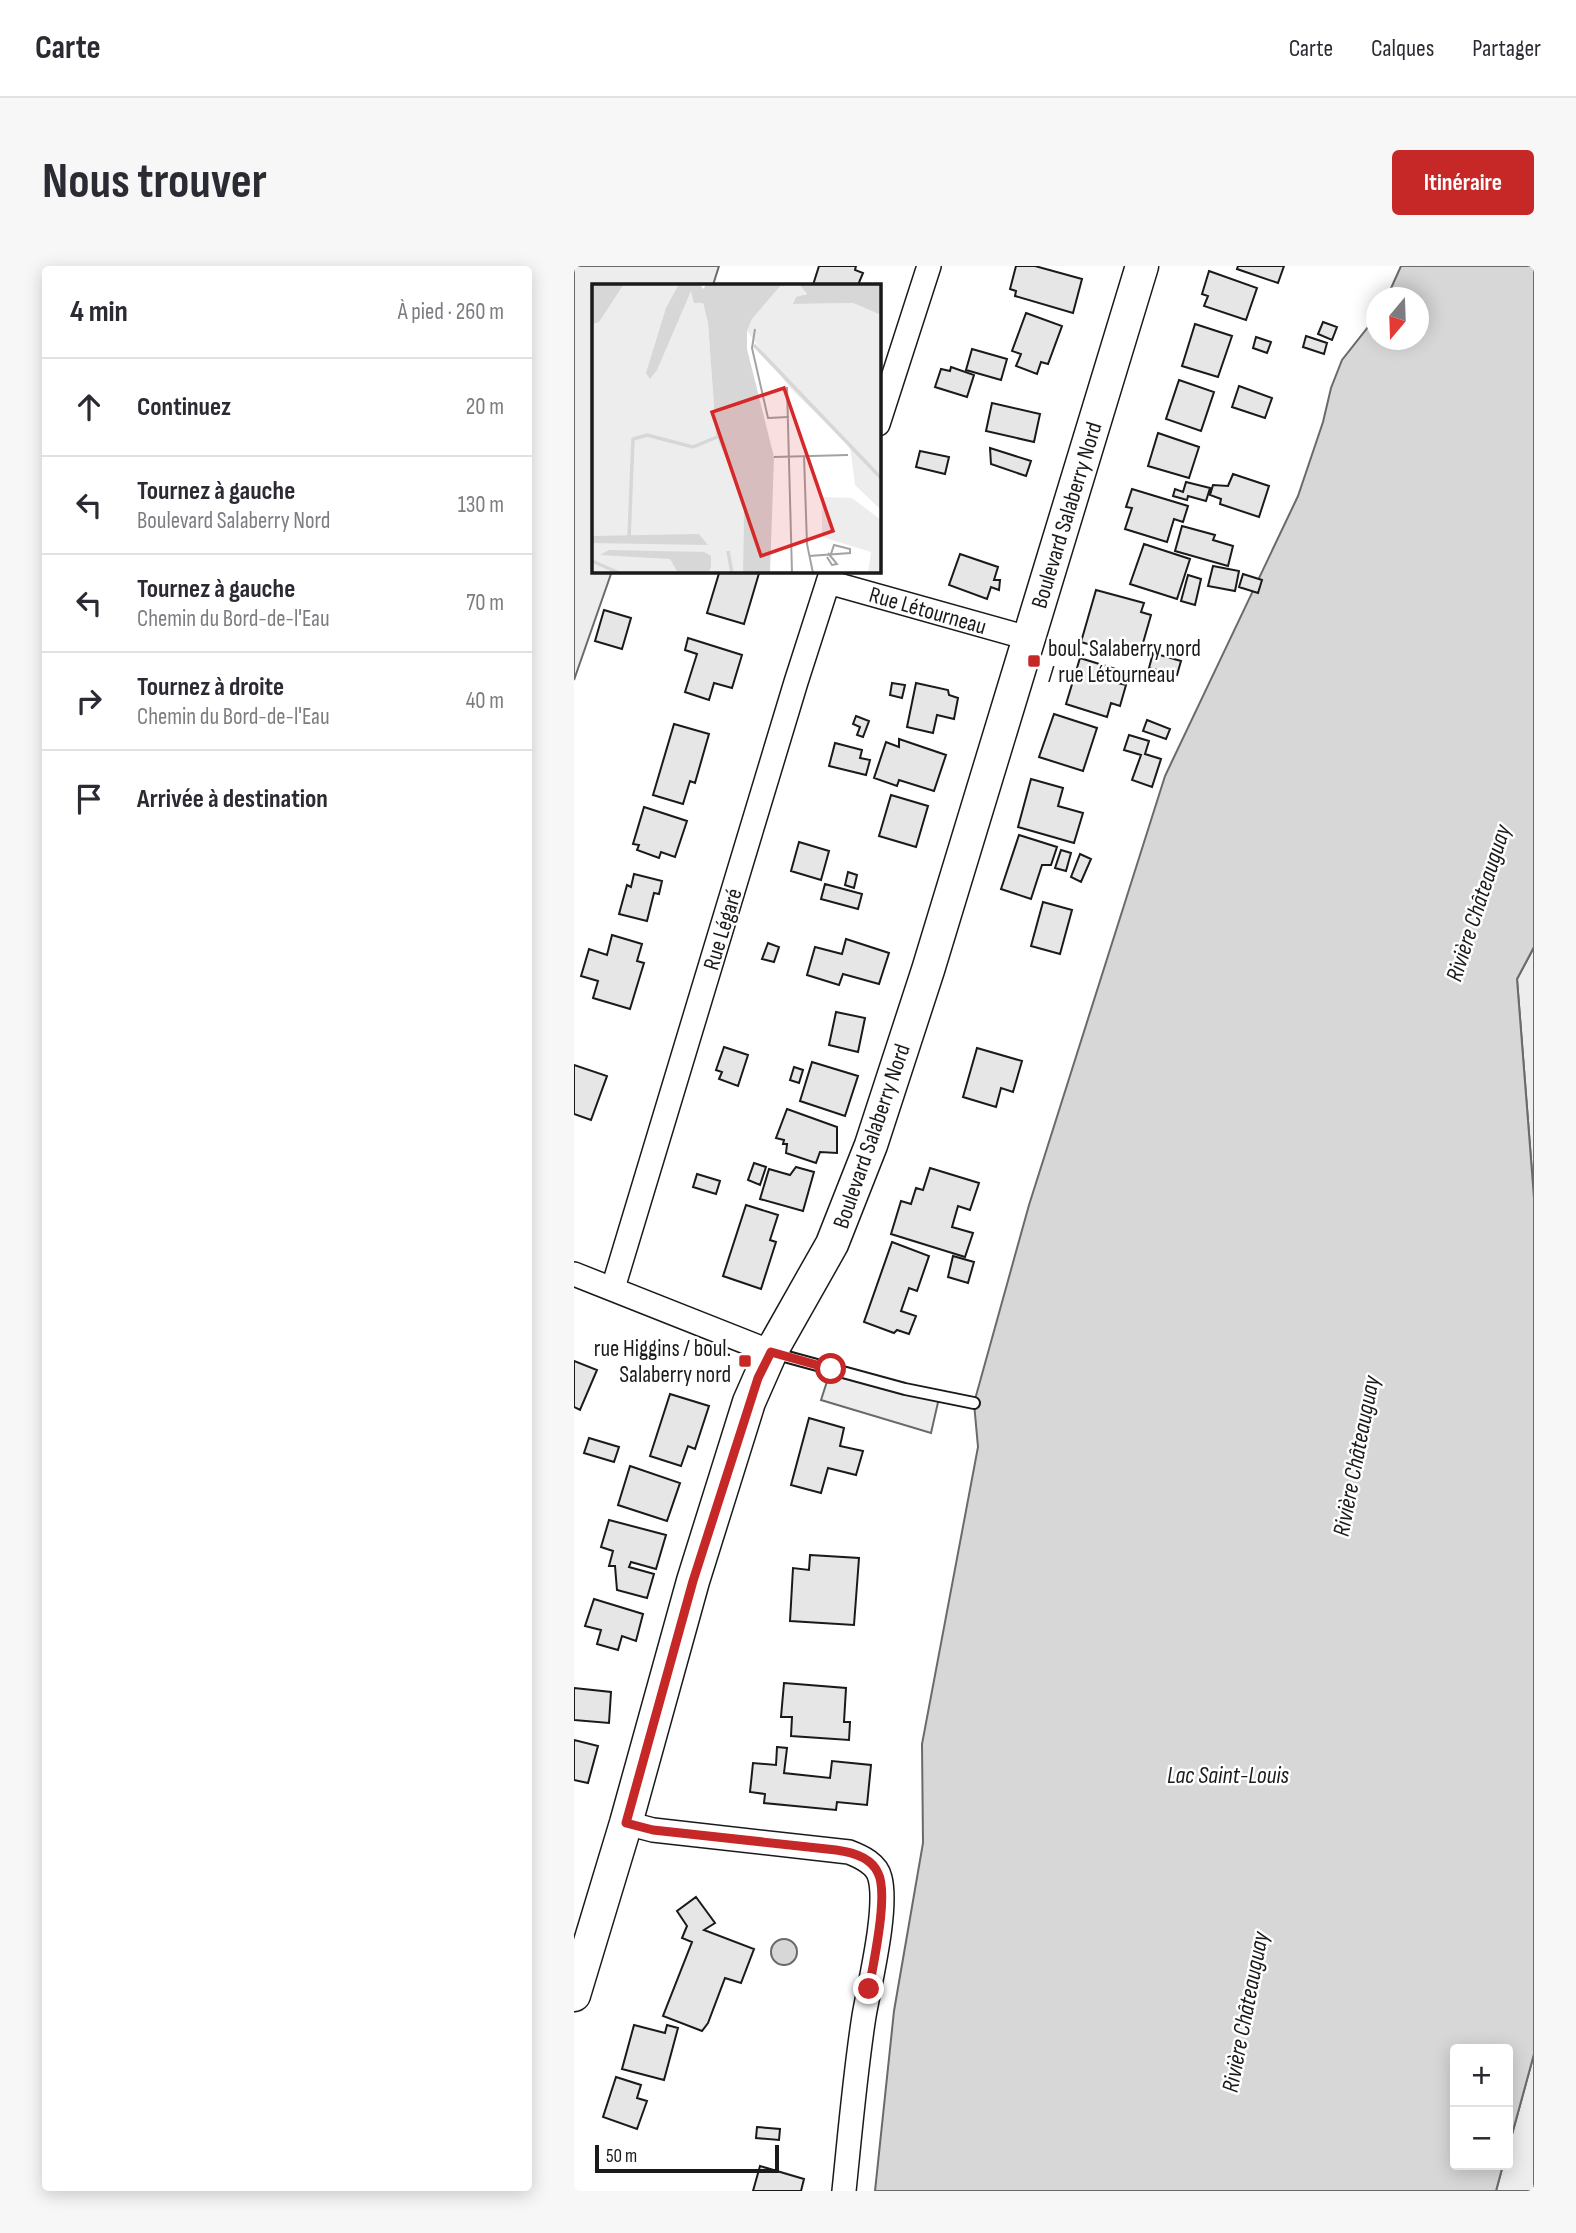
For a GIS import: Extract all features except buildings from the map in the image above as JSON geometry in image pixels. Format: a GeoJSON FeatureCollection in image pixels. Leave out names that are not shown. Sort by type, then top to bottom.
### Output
{"type":"FeatureCollection","features":[{"type":"Feature","properties":{"kind":"street"},"geometry":{"type":"LineString","coordinates":[[880,418],[929,266]]}},
{"type":"Feature","properties":{"kind":"street","name":"Boulevard Salaberry Nord"},"geometry":{"type":"LineString","coordinates":[[574,1995],[626,1823],[693,1581],[749,1402],[771,1352],[832,1244],[860,1176],[928,970],[1142,266]]}},
{"type":"Feature","properties":{"kind":"street","name":"Rue Létourneau"},"geometry":{"type":"LineString","coordinates":[[830,576],[1028,638]]}},
{"type":"Feature","properties":{"kind":"street","name":"Rue Légaré"},"geometry":{"type":"LineString","coordinates":[[613,1288],[830,576]]}},
{"type":"Feature","properties":{"kind":"street"},"geometry":{"type":"LineString","coordinates":[[574,1274],[771,1352]]}},
{"type":"Feature","properties":{"kind":"street"},"geometry":{"type":"LineString","coordinates":[[626,1823],[653,1830],[849,1852],[865,1859],[878,1871],[881,1908],[864,2019],[844,2191]]}},
{"type":"Feature","properties":{"kind":"lane"},"geometry":{"type":"LineString","coordinates":[[771,1352],[916,1392],[974,1403]]}},
{"type":"Feature","properties":{"kind":"shaded area"},"geometry":{"type":"Polygon","coordinates":[[[574,266],[719,266],[713,284],[592,284],[592,572],[612,572],[574,680],[574,266]]]}},
{"type":"Feature","properties":{"kind":"shaded area"},"geometry":{"type":"Polygon","coordinates":[[[1534,947],[1534,1198],[1517,979],[1534,947]]]}},
{"type":"Feature","properties":{"kind":"shaded area"},"geometry":{"type":"Polygon","coordinates":[[[831,1369],[939,1398],[931,1433],[821,1400],[831,1369]]]}},
{"type":"Feature","properties":{"kind":"shaded area"},"geometry":{"type":"Polygon","coordinates":[[[1534,2054],[1534,2191],[1496,2191],[1502,2170],[1513,2170],[1513,2131],[1534,2054]]]}},
{"type":"Feature","properties":{"kind":"water","name":"Lac Saint-Louis"},"geometry":{"type":"Polygon","coordinates":[[[1401,266],[1534,266],[1534,947],[1517,979],[1534,1198],[1534,2054],[1513,2131],[1513,2044],[1450,2044],[1450,2170],[1502,2170],[1496,2191],[875,2191],[894,2011],[923,1843],[922,1744],[978,1447],[974,1403],[1029,1205],[1165,776],[1298,496],[1342,360],[1366,330],[1366,350],[1429,350],[1429,287],[1392,287],[1401,266]]]}},
{"type":"Feature","properties":{"kind":"water"},"geometry":{"type":"Polygon","coordinates":[[[784,1939],[793,1943],[797,1952],[793,1961],[784,1965],[775,1961],[771,1952],[775,1943],[784,1939]]]}},
{"type":"Feature","properties":{"kind":"place","name":"boul. Salaberry nord / rue Létourneau"},"geometry":{"type":"Point","coordinates":[1034,661]}},
{"type":"Feature","properties":{"kind":"place","name":"rue Higgins / boul. Salaberry nord"},"geometry":{"type":"Point","coordinates":[745,1361]}},
{"type":"Feature","properties":{"kind":"route"},"geometry":{"type":"LineString","coordinates":[[831,1369],[771,1352],[758,1378],[693,1581],[626,1823],[653,1830],[836,1850],[865,1859],[878,1871],[881,1886],[881,1908],[869,1989]]}},
{"type":"Feature","properties":{"kind":"water label","name":"Rivière Châteauguay"},"geometry":{"type":"Point","coordinates":[1478,903]}},
{"type":"Feature","properties":{"kind":"water label","name":"Rivière Châteauguay"},"geometry":{"type":"Point","coordinates":[1356,1456]}},
{"type":"Feature","properties":{"kind":"water label","name":"Rivière Châteauguay"},"geometry":{"type":"Point","coordinates":[1245,2012]}}]}
